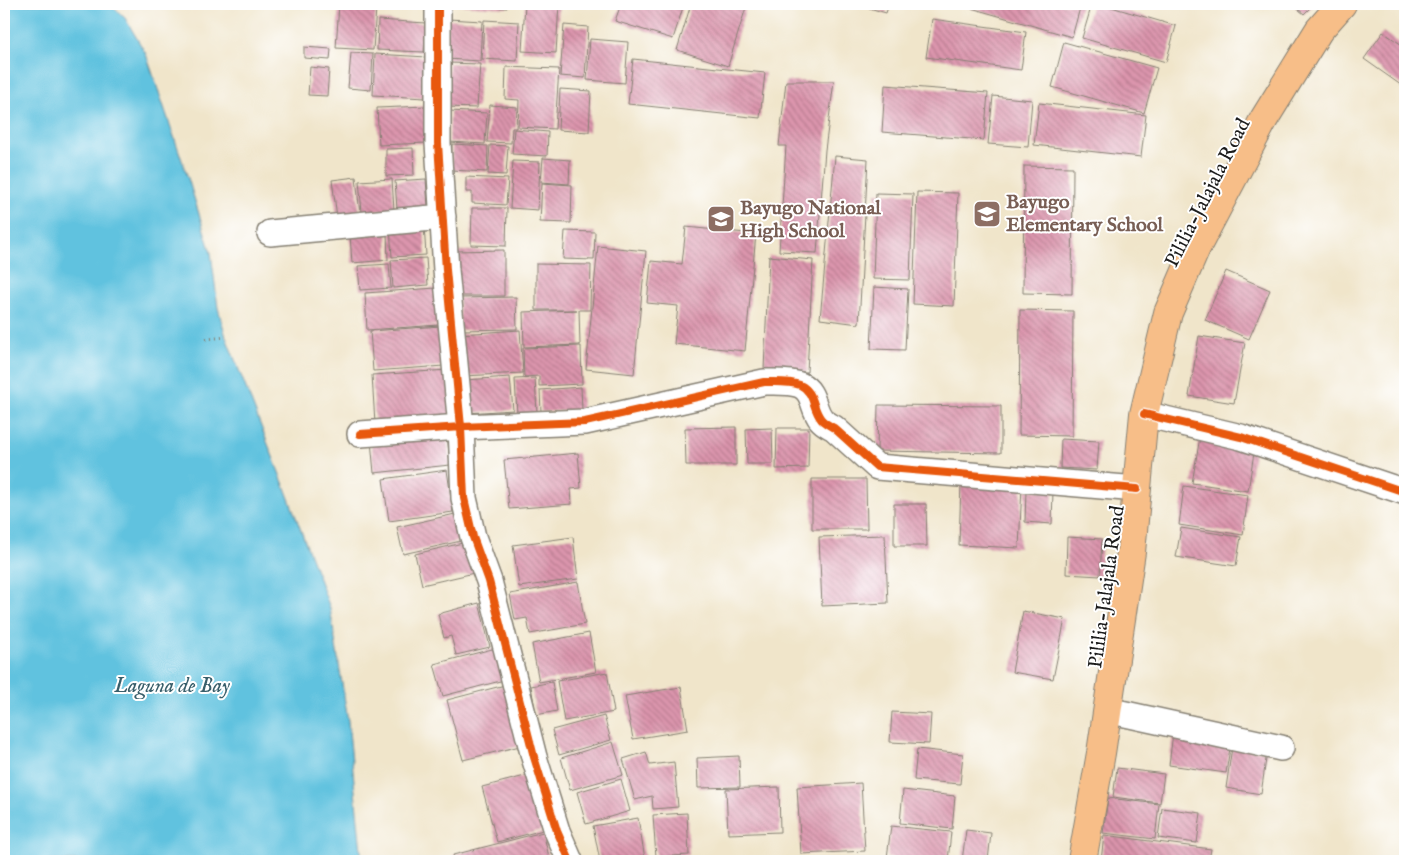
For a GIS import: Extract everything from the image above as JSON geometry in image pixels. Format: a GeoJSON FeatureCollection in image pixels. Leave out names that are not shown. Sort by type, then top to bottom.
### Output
{"type":"FeatureCollection","features":[{"type":"Feature","properties":{"kind":"main road","name":"Pililia-Jalajala Road"},"geometry":{"type":"LineString","coordinates":[[1082,861],[1101,753],[1131,552],[1144,414],[1168,313],[1196,248],[1264,119],[1319,30],[1342,4]]}},
{"type":"Feature","properties":{"kind":"street"},"geometry":{"type":"LineString","coordinates":[[438,4],[438,143],[461,427],[464,498],[473,537],[489,581],[537,766],[557,832],[570,861]]}},
{"type":"Feature","properties":{"kind":"street"},"geometry":{"type":"LineString","coordinates":[[270,233],[443,217]]}},
{"type":"Feature","properties":{"kind":"street"},"geometry":{"type":"LineString","coordinates":[[360,434],[461,427],[584,422],[764,382],[786,383],[799,385],[808,390],[813,398],[819,417],[877,467],[1136,489]]}},
{"type":"Feature","properties":{"kind":"street"},"geometry":{"type":"LineString","coordinates":[[1144,414],[1241,436],[1405,492]]}},
{"type":"Feature","properties":{"kind":"street"},"geometry":{"type":"LineString","coordinates":[[1107,710],[1282,748]]}},
{"type":"Feature","properties":{"kind":"path"},"geometry":{"type":"LineString","coordinates":[[206,339],[226,337]]}},
{"type":"Feature","properties":{"kind":"water","name":"Laguna de Bay"},"geometry":{"type":"Polygon","coordinates":[[[4,4],[110,4],[125,18],[146,54],[211,253],[218,308],[226,337],[330,608],[348,721],[362,861],[4,861],[4,4]]]}},
{"type":"Feature","properties":{"kind":"building"},"geometry":{"type":"Polygon","coordinates":[[[339,4],[376,8],[373,50],[336,48],[339,4]]]}},
{"type":"Feature","properties":{"kind":"building"},"geometry":{"type":"Polygon","coordinates":[[[507,4],[507,8],[457,5],[507,4]]]}},
{"type":"Feature","properties":{"kind":"building"},"geometry":{"type":"Polygon","coordinates":[[[525,4],[559,4],[556,53],[522,51],[525,4]]]}},
{"type":"Feature","properties":{"kind":"building"},"geometry":{"type":"Polygon","coordinates":[[[621,4],[684,4],[673,39],[615,21],[621,4]]]}},
{"type":"Feature","properties":{"kind":"building"},"geometry":{"type":"Polygon","coordinates":[[[691,4],[747,4],[728,66],[677,50],[691,4]]]}},
{"type":"Feature","properties":{"kind":"building"},"geometry":{"type":"Polygon","coordinates":[[[856,4],[889,4],[886,13],[856,4]]]}},
{"type":"Feature","properties":{"kind":"building"},"geometry":{"type":"Polygon","coordinates":[[[957,4],[1081,4],[1072,37],[957,4]]]}},
{"type":"Feature","properties":{"kind":"building"},"geometry":{"type":"Polygon","coordinates":[[[1092,4],[1101,4],[1176,26],[1166,62],[1082,38],[1092,4]]]}},
{"type":"Feature","properties":{"kind":"building"},"geometry":{"type":"Polygon","coordinates":[[[1292,4],[1314,4],[1304,14],[1292,4]]]}},
{"type":"Feature","properties":{"kind":"building"},"geometry":{"type":"Polygon","coordinates":[[[448,19],[482,21],[480,61],[446,59],[448,19]]]}},
{"type":"Feature","properties":{"kind":"building"},"geometry":{"type":"Polygon","coordinates":[[[932,19],[1026,32],[1021,70],[926,57],[932,19]]]}},
{"type":"Feature","properties":{"kind":"building"},"geometry":{"type":"Polygon","coordinates":[[[378,20],[426,23],[424,52],[377,50],[378,20]]]}},
{"type":"Feature","properties":{"kind":"building"},"geometry":{"type":"Polygon","coordinates":[[[484,20],[519,22],[517,61],[482,59],[484,20]]]}},
{"type":"Feature","properties":{"kind":"building"},"geometry":{"type":"Polygon","coordinates":[[[564,25],[588,27],[585,78],[560,76],[564,25]]]}},
{"type":"Feature","properties":{"kind":"building"},"geometry":{"type":"Polygon","coordinates":[[[1383,32],[1405,47],[1405,88],[1364,59],[1383,32]]]}},
{"type":"Feature","properties":{"kind":"building"},"geometry":{"type":"Polygon","coordinates":[[[590,39],[628,42],[625,83],[587,80],[590,39]]]}},
{"type":"Feature","properties":{"kind":"building"},"geometry":{"type":"Polygon","coordinates":[[[1064,42],[1157,68],[1144,113],[1052,87],[1064,42]]]}},
{"type":"Feature","properties":{"kind":"building"},"geometry":{"type":"Polygon","coordinates":[[[304,47],[331,49],[330,60],[304,58],[304,47]]]}},
{"type":"Feature","properties":{"kind":"building"},"geometry":{"type":"Polygon","coordinates":[[[351,53],[373,54],[371,90],[348,88],[351,53]]]}},
{"type":"Feature","properties":{"kind":"building"},"geometry":{"type":"Polygon","coordinates":[[[375,54],[427,57],[425,98],[373,95],[375,54]]]}},
{"type":"Feature","properties":{"kind":"building"},"geometry":{"type":"Polygon","coordinates":[[[633,59],[765,73],[760,118],[628,104],[633,59]]]}},
{"type":"Feature","properties":{"kind":"building"},"geometry":{"type":"Polygon","coordinates":[[[449,63],[480,64],[477,108],[447,107],[449,63]]]}},
{"type":"Feature","properties":{"kind":"building"},"geometry":{"type":"Polygon","coordinates":[[[310,67],[329,69],[327,96],[308,95],[310,67]]]}},
{"type":"Feature","properties":{"kind":"building"},"geometry":{"type":"Polygon","coordinates":[[[506,67],[559,69],[555,129],[518,127],[519,100],[505,99],[506,67]]]}},
{"type":"Feature","properties":{"kind":"building"},"geometry":{"type":"Polygon","coordinates":[[[786,81],[834,81],[825,150],[817,253],[779,251],[786,146],[779,146],[786,81]]]}},
{"type":"Feature","properties":{"kind":"building"},"geometry":{"type":"Polygon","coordinates":[[[885,85],[988,93],[984,140],[882,132],[885,85]]]}},
{"type":"Feature","properties":{"kind":"building"},"geometry":{"type":"Polygon","coordinates":[[[560,89],[591,91],[589,132],[558,130],[560,89]]]}},
{"type":"Feature","properties":{"kind":"building"},"geometry":{"type":"Polygon","coordinates":[[[993,96],[1032,100],[1028,147],[988,144],[993,96]]]}},
{"type":"Feature","properties":{"kind":"building"},"geometry":{"type":"Polygon","coordinates":[[[1039,103],[1146,115],[1141,157],[1034,145],[1039,103]]]}},
{"type":"Feature","properties":{"kind":"building"},"geometry":{"type":"Polygon","coordinates":[[[490,105],[517,107],[516,128],[512,128],[511,143],[487,142],[490,105]]]}},
{"type":"Feature","properties":{"kind":"building"},"geometry":{"type":"Polygon","coordinates":[[[426,106],[427,143],[379,145],[377,108],[426,106]]]}},
{"type":"Feature","properties":{"kind":"building"},"geometry":{"type":"Polygon","coordinates":[[[450,111],[487,113],[485,144],[449,142],[450,111]]]}},
{"type":"Feature","properties":{"kind":"building"},"geometry":{"type":"Polygon","coordinates":[[[514,129],[548,132],[547,156],[512,154],[514,129]]]}},
{"type":"Feature","properties":{"kind":"building"},"geometry":{"type":"Polygon","coordinates":[[[452,144],[488,146],[487,172],[451,170],[452,144]]]}},
{"type":"Feature","properties":{"kind":"building"},"geometry":{"type":"Polygon","coordinates":[[[490,145],[508,146],[506,175],[488,174],[490,145]]]}},
{"type":"Feature","properties":{"kind":"building"},"geometry":{"type":"Polygon","coordinates":[[[413,148],[414,175],[386,176],[386,149],[413,148]]]}},
{"type":"Feature","properties":{"kind":"building"},"geometry":{"type":"Polygon","coordinates":[[[835,156],[868,159],[859,324],[820,319],[835,156]]]}},
{"type":"Feature","properties":{"kind":"building"},"geometry":{"type":"Polygon","coordinates":[[[543,158],[570,160],[569,184],[541,182],[543,158]]]}},
{"type":"Feature","properties":{"kind":"building"},"geometry":{"type":"Polygon","coordinates":[[[513,161],[540,162],[538,210],[510,208],[513,161]]]}},
{"type":"Feature","properties":{"kind":"building"},"geometry":{"type":"Polygon","coordinates":[[[1024,166],[1073,167],[1072,294],[1023,293],[1024,166]]]}},
{"type":"Feature","properties":{"kind":"building"},"geometry":{"type":"Polygon","coordinates":[[[356,177],[360,215],[337,217],[332,180],[356,177]]]}},
{"type":"Feature","properties":{"kind":"building"},"geometry":{"type":"Polygon","coordinates":[[[466,177],[508,179],[506,205],[472,203],[472,192],[466,192],[466,177]]]}},
{"type":"Feature","properties":{"kind":"building"},"geometry":{"type":"Polygon","coordinates":[[[392,179],[394,210],[362,212],[359,181],[392,179]]]}},
{"type":"Feature","properties":{"kind":"building"},"geometry":{"type":"Polygon","coordinates":[[[426,179],[428,207],[397,209],[395,181],[426,179]]]}},
{"type":"Feature","properties":{"kind":"building"},"geometry":{"type":"Polygon","coordinates":[[[542,183],[572,185],[571,223],[540,222],[542,183]]]}},
{"type":"Feature","properties":{"kind":"building"},"geometry":{"type":"Polygon","coordinates":[[[917,192],[958,193],[954,306],[913,304],[917,192]]]}},
{"type":"Feature","properties":{"kind":"building"},"geometry":{"type":"Polygon","coordinates":[[[876,193],[913,194],[910,280],[873,279],[876,193]]]}},
{"type":"Feature","properties":{"kind":"building"},"geometry":{"type":"Polygon","coordinates":[[[472,208],[507,208],[506,246],[471,245],[472,208]]]}},
{"type":"Feature","properties":{"kind":"building"},"geometry":{"type":"Polygon","coordinates":[[[424,225],[426,255],[392,257],[390,227],[424,225]]]}},
{"type":"Feature","properties":{"kind":"building"},"geometry":{"type":"Polygon","coordinates":[[[686,227],[756,234],[745,351],[674,344],[678,306],[647,303],[651,261],[682,264],[686,227]]]}},
{"type":"Feature","properties":{"kind":"building"},"geometry":{"type":"Polygon","coordinates":[[[565,231],[595,232],[594,260],[563,259],[565,231]]]}},
{"type":"Feature","properties":{"kind":"building"},"geometry":{"type":"Polygon","coordinates":[[[387,233],[388,260],[352,263],[350,235],[387,233]]]}},
{"type":"Feature","properties":{"kind":"building"},"geometry":{"type":"Polygon","coordinates":[[[598,246],[646,251],[634,374],[586,369],[598,246]]]}},
{"type":"Feature","properties":{"kind":"building"},"geometry":{"type":"Polygon","coordinates":[[[504,250],[504,296],[455,296],[454,251],[504,250]]]}},
{"type":"Feature","properties":{"kind":"building"},"geometry":{"type":"Polygon","coordinates":[[[769,256],[813,260],[807,372],[764,370],[769,256]]]}},
{"type":"Feature","properties":{"kind":"building"},"geometry":{"type":"Polygon","coordinates":[[[426,258],[428,285],[393,288],[391,260],[426,258]]]}},
{"type":"Feature","properties":{"kind":"building"},"geometry":{"type":"Polygon","coordinates":[[[389,264],[391,288],[360,290],[358,266],[389,264]]]}},
{"type":"Feature","properties":{"kind":"building"},"geometry":{"type":"Polygon","coordinates":[[[536,264],[591,265],[590,310],[579,310],[580,345],[524,347],[523,312],[577,310],[536,310],[536,264]]]}},
{"type":"Feature","properties":{"kind":"building"},"geometry":{"type":"Polygon","coordinates":[[[1226,271],[1270,290],[1249,339],[1205,320],[1226,271]]]}},
{"type":"Feature","properties":{"kind":"building"},"geometry":{"type":"Polygon","coordinates":[[[874,287],[908,289],[905,350],[871,349],[874,287]]]}},
{"type":"Feature","properties":{"kind":"building"},"geometry":{"type":"Polygon","coordinates":[[[436,288],[439,325],[367,330],[365,293],[436,288]]]}},
{"type":"Feature","properties":{"kind":"building"},"geometry":{"type":"Polygon","coordinates":[[[516,297],[517,329],[460,330],[459,298],[516,297]]]}},
{"type":"Feature","properties":{"kind":"building"},"geometry":{"type":"Polygon","coordinates":[[[1020,310],[1073,311],[1072,436],[1019,435],[1020,310]]]}},
{"type":"Feature","properties":{"kind":"building"},"geometry":{"type":"Polygon","coordinates":[[[441,326],[444,366],[373,371],[370,331],[441,326]]]}},
{"type":"Feature","properties":{"kind":"building"},"geometry":{"type":"Polygon","coordinates":[[[520,330],[523,373],[463,376],[460,334],[520,330]]]}},
{"type":"Feature","properties":{"kind":"building"},"geometry":{"type":"Polygon","coordinates":[[[1199,336],[1245,343],[1234,403],[1189,396],[1199,336]]]}},
{"type":"Feature","properties":{"kind":"building"},"geometry":{"type":"Polygon","coordinates":[[[581,346],[582,384],[539,386],[539,376],[524,377],[523,348],[581,346]]]}},
{"type":"Feature","properties":{"kind":"building"},"geometry":{"type":"Polygon","coordinates":[[[448,370],[451,418],[375,423],[372,375],[448,370]]]}},
{"type":"Feature","properties":{"kind":"building"},"geometry":{"type":"Polygon","coordinates":[[[510,377],[513,410],[467,413],[465,380],[510,377]]]}},
{"type":"Feature","properties":{"kind":"building"},"geometry":{"type":"Polygon","coordinates":[[[535,378],[537,413],[517,414],[515,379],[535,378]]]}},
{"type":"Feature","properties":{"kind":"building"},"geometry":{"type":"Polygon","coordinates":[[[581,387],[582,410],[541,412],[540,390],[581,387]]]}},
{"type":"Feature","properties":{"kind":"building"},"geometry":{"type":"Polygon","coordinates":[[[878,405],[1001,406],[1001,453],[877,451],[878,405]]]}},
{"type":"Feature","properties":{"kind":"building"},"geometry":{"type":"Polygon","coordinates":[[[736,427],[736,465],[686,465],[685,428],[736,427]]]}},
{"type":"Feature","properties":{"kind":"building"},"geometry":{"type":"Polygon","coordinates":[[[772,428],[773,464],[747,464],[746,429],[772,428]]]}},
{"type":"Feature","properties":{"kind":"building"},"geometry":{"type":"Polygon","coordinates":[[[777,428],[809,428],[808,468],[776,469],[777,428]]]}},
{"type":"Feature","properties":{"kind":"building"},"geometry":{"type":"Polygon","coordinates":[[[447,433],[450,465],[374,473],[371,441],[447,433]]]}},
{"type":"Feature","properties":{"kind":"building"},"geometry":{"type":"Polygon","coordinates":[[[1200,437],[1255,446],[1248,491],[1192,483],[1200,437]]]}},
{"type":"Feature","properties":{"kind":"building"},"geometry":{"type":"Polygon","coordinates":[[[1061,439],[1099,441],[1097,470],[1060,468],[1061,439]]]}},
{"type":"Feature","properties":{"kind":"building"},"geometry":{"type":"Polygon","coordinates":[[[578,453],[581,488],[571,489],[572,504],[509,509],[504,460],[578,453]]]}},
{"type":"Feature","properties":{"kind":"building"},"geometry":{"type":"Polygon","coordinates":[[[447,470],[453,512],[389,521],[383,479],[447,470]]]}},
{"type":"Feature","properties":{"kind":"building"},"geometry":{"type":"Polygon","coordinates":[[[812,479],[866,479],[867,529],[812,529],[812,479]]]}},
{"type":"Feature","properties":{"kind":"building"},"geometry":{"type":"Polygon","coordinates":[[[961,483],[1022,486],[1019,548],[959,545],[961,483]]]}},
{"type":"Feature","properties":{"kind":"building"},"geometry":{"type":"Polygon","coordinates":[[[1184,486],[1248,495],[1243,535],[1179,525],[1184,486]]]}},
{"type":"Feature","properties":{"kind":"building"},"geometry":{"type":"Polygon","coordinates":[[[1026,490],[1053,491],[1052,524],[1025,522],[1026,490]]]}},
{"type":"Feature","properties":{"kind":"building"},"geometry":{"type":"Polygon","coordinates":[[[894,504],[926,504],[927,546],[894,546],[894,504]]]}},
{"type":"Feature","properties":{"kind":"building"},"geometry":{"type":"Polygon","coordinates":[[[455,514],[461,541],[403,554],[397,527],[455,514]]]}},
{"type":"Feature","properties":{"kind":"building"},"geometry":{"type":"Polygon","coordinates":[[[1181,528],[1241,537],[1236,566],[1176,557],[1181,528]]]}},
{"type":"Feature","properties":{"kind":"building"},"geometry":{"type":"Polygon","coordinates":[[[885,535],[888,603],[822,606],[819,537],[885,535]]]}},
{"type":"Feature","properties":{"kind":"building"},"geometry":{"type":"Polygon","coordinates":[[[573,537],[578,579],[519,587],[513,545],[573,537]]]}},
{"type":"Feature","properties":{"kind":"building"},"geometry":{"type":"Polygon","coordinates":[[[1067,537],[1102,539],[1100,576],[1066,574],[1067,537]]]}},
{"type":"Feature","properties":{"kind":"building"},"geometry":{"type":"Polygon","coordinates":[[[467,542],[474,573],[422,585],[415,554],[467,542]]]}},
{"type":"Feature","properties":{"kind":"building"},"geometry":{"type":"Polygon","coordinates":[[[578,582],[585,624],[530,634],[527,618],[515,620],[510,594],[578,582]]]}},
{"type":"Feature","properties":{"kind":"building"},"geometry":{"type":"Polygon","coordinates":[[[479,603],[490,647],[456,655],[451,636],[444,638],[438,614],[479,603]]]}},
{"type":"Feature","properties":{"kind":"building"},"geometry":{"type":"Polygon","coordinates":[[[1023,611],[1065,619],[1053,679],[1012,672],[1023,611]]]}},
{"type":"Feature","properties":{"kind":"building"},"geometry":{"type":"Polygon","coordinates":[[[589,633],[596,672],[539,682],[532,644],[589,633]]]}},
{"type":"Feature","properties":{"kind":"building"},"geometry":{"type":"Polygon","coordinates":[[[496,648],[504,680],[443,696],[434,664],[496,648]]]}},
{"type":"Feature","properties":{"kind":"building"},"geometry":{"type":"Polygon","coordinates":[[[607,672],[614,712],[564,721],[557,681],[607,672]]]}},
{"type":"Feature","properties":{"kind":"building"},"geometry":{"type":"Polygon","coordinates":[[[552,682],[557,711],[536,715],[531,686],[552,682]]]}},
{"type":"Feature","properties":{"kind":"building"},"geometry":{"type":"Polygon","coordinates":[[[505,685],[520,746],[463,760],[447,700],[505,685]]]}},
{"type":"Feature","properties":{"kind":"building"},"geometry":{"type":"Polygon","coordinates":[[[681,687],[688,730],[633,739],[625,696],[681,687]]]}},
{"type":"Feature","properties":{"kind":"building"},"geometry":{"type":"Polygon","coordinates":[[[892,712],[931,714],[929,744],[890,742],[892,712]]]}},
{"type":"Feature","properties":{"kind":"building"},"geometry":{"type":"Polygon","coordinates":[[[604,716],[611,740],[559,755],[552,730],[604,716]]]}},
{"type":"Feature","properties":{"kind":"building"},"geometry":{"type":"Polygon","coordinates":[[[1173,733],[1231,742],[1226,773],[1169,765],[1173,733]]]}},
{"type":"Feature","properties":{"kind":"building"},"geometry":{"type":"Polygon","coordinates":[[[613,742],[623,775],[570,790],[561,758],[613,742]]]}},
{"type":"Feature","properties":{"kind":"building"},"geometry":{"type":"Polygon","coordinates":[[[1232,747],[1267,752],[1261,794],[1226,788],[1232,747]]]}},
{"type":"Feature","properties":{"kind":"building"},"geometry":{"type":"Polygon","coordinates":[[[917,749],[963,754],[960,784],[914,780],[917,749]]]}},
{"type":"Feature","properties":{"kind":"building"},"geometry":{"type":"Polygon","coordinates":[[[646,752],[650,765],[674,762],[678,807],[653,809],[652,796],[635,800],[623,759],[646,752]]]}},
{"type":"Feature","properties":{"kind":"building"},"geometry":{"type":"Polygon","coordinates":[[[739,756],[740,787],[698,788],[697,758],[739,756]]]}},
{"type":"Feature","properties":{"kind":"building"},"geometry":{"type":"Polygon","coordinates":[[[1117,768],[1164,774],[1160,803],[1113,797],[1117,768]]]}},
{"type":"Feature","properties":{"kind":"building"},"geometry":{"type":"Polygon","coordinates":[[[529,775],[543,830],[497,842],[482,787],[529,775]]]}},
{"type":"Feature","properties":{"kind":"building"},"geometry":{"type":"Polygon","coordinates":[[[621,779],[630,811],[586,824],[577,792],[621,779]]]}},
{"type":"Feature","properties":{"kind":"building"},"geometry":{"type":"Polygon","coordinates":[[[861,783],[865,851],[801,854],[797,787],[861,783]]]}},
{"type":"Feature","properties":{"kind":"building"},"geometry":{"type":"Polygon","coordinates":[[[779,787],[780,832],[728,834],[726,789],[779,787]]]}},
{"type":"Feature","properties":{"kind":"building"},"geometry":{"type":"Polygon","coordinates":[[[903,790],[955,796],[952,829],[900,823],[903,790]]]}},
{"type":"Feature","properties":{"kind":"building"},"geometry":{"type":"Polygon","coordinates":[[[1108,798],[1159,804],[1155,839],[1103,833],[1108,798]]]}},
{"type":"Feature","properties":{"kind":"building"},"geometry":{"type":"Polygon","coordinates":[[[1162,808],[1201,813],[1197,843],[1158,838],[1162,808]]]}},
{"type":"Feature","properties":{"kind":"building"},"geometry":{"type":"Polygon","coordinates":[[[687,813],[689,855],[656,857],[653,815],[687,813]]]}},
{"type":"Feature","properties":{"kind":"building"},"geometry":{"type":"Polygon","coordinates":[[[638,818],[645,859],[634,861],[600,861],[593,826],[638,818]]]}},
{"type":"Feature","properties":{"kind":"building"},"geometry":{"type":"Polygon","coordinates":[[[891,826],[951,832],[948,861],[901,861],[901,859],[887,858],[891,826]]]}},
{"type":"Feature","properties":{"kind":"building"},"geometry":{"type":"Polygon","coordinates":[[[966,830],[991,833],[988,861],[962,861],[966,830]]]}},
{"type":"Feature","properties":{"kind":"building"},"geometry":{"type":"Polygon","coordinates":[[[543,832],[550,861],[455,861],[453,855],[543,832]]]}},
{"type":"Feature","properties":{"kind":"building"},"geometry":{"type":"Polygon","coordinates":[[[1104,835],[1211,849],[1209,861],[1101,861],[1104,835]]]}},
{"type":"Feature","properties":{"kind":"cycle path"},"geometry":{"type":"LineString","coordinates":[[438,4],[438,143],[446,270],[461,427],[464,498],[473,537],[489,581],[534,757],[557,831],[570,861]]}},
{"type":"Feature","properties":{"kind":"cycle path"},"geometry":{"type":"LineString","coordinates":[[360,434],[461,427],[585,422],[764,382],[787,382],[805,388],[811,396],[818,415],[822,420],[834,428],[877,467],[1137,489]]}},
{"type":"Feature","properties":{"kind":"cycle path"},"geometry":{"type":"LineString","coordinates":[[1144,414],[1241,437],[1405,492]]}},
{"type":"Feature","properties":{"kind":"place","name":"Bayugo Elementary School"},"geometry":{"type":"Point","coordinates":[987,214]}},
{"type":"Feature","properties":{"kind":"place","name":"Bayugo National High School"},"geometry":{"type":"Point","coordinates":[721,219]}}]}
